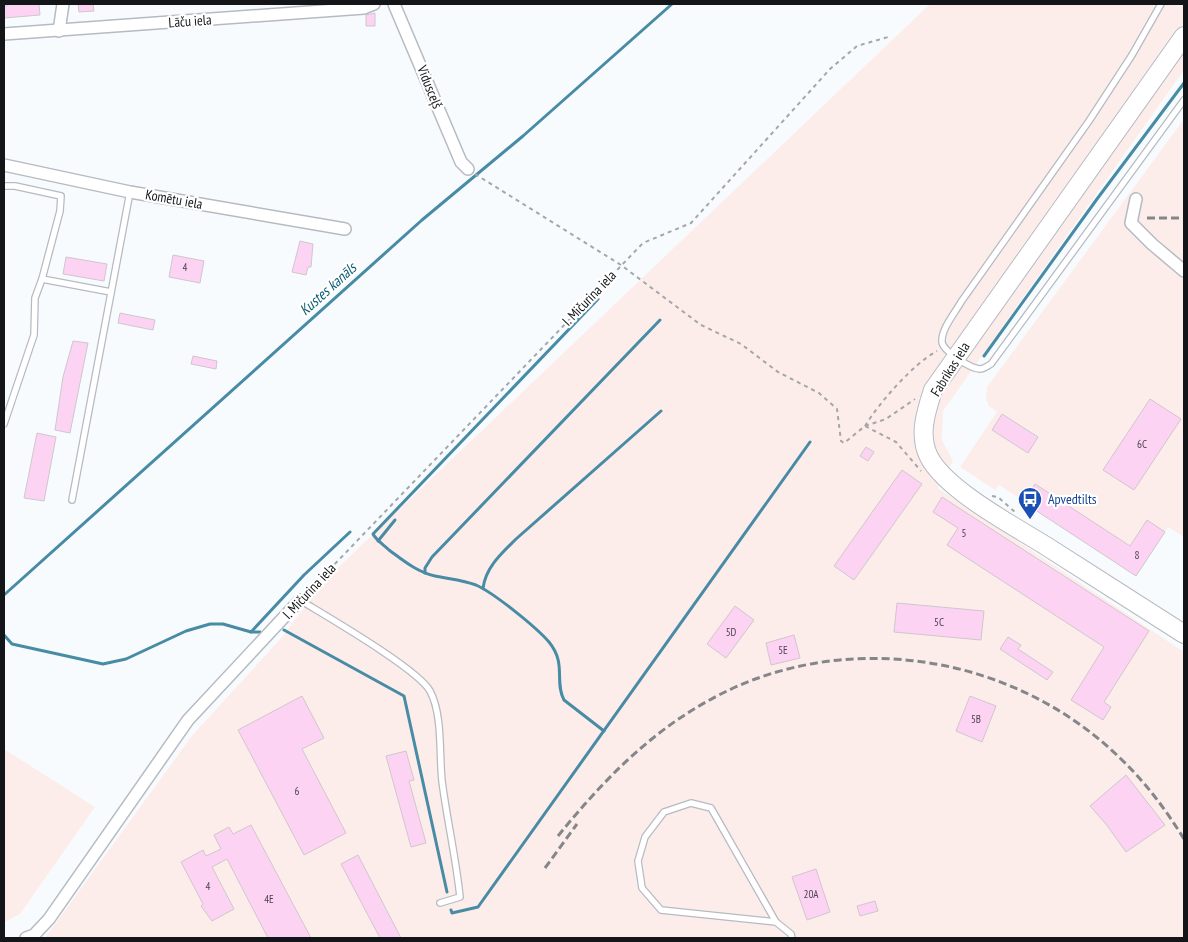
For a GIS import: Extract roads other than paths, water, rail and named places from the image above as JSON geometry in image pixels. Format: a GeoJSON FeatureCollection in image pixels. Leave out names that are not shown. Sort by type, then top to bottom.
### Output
{"type":"FeatureCollection","features":[{"type":"Feature","properties":{"kind":"main road","name":"Fabrikas iela"},"geometry":{"type":"LineString","coordinates":[[1184,36],[950,352],[925,414],[924,436],[929,456],[946,479],[1000,517],[1184,634]]}},
{"type":"Feature","properties":{"kind":"street"},"geometry":{"type":"LineString","coordinates":[[59,31],[63,4]]}},
{"type":"Feature","properties":{"kind":"street","name":"Lāču iela"},"geometry":{"type":"LineString","coordinates":[[4,34],[364,8],[374,4]]}},
{"type":"Feature","properties":{"kind":"street","name":"Vidusceļš"},"geometry":{"type":"LineString","coordinates":[[394,4],[461,162],[468,169]]}},
{"type":"Feature","properties":{"kind":"street","name":"Komētu iela"},"geometry":{"type":"LineString","coordinates":[[4,165],[130,192],[345,230]]}},
{"type":"Feature","properties":{"kind":"street"},"geometry":{"type":"LineString","coordinates":[[1136,199],[1131,223],[1152,244],[1184,270]]}},
{"type":"Feature","properties":{"kind":"street","name":"I. Mičurina iela"},"geometry":{"type":"LineString","coordinates":[[26,938],[34,935],[49,919],[188,720],[300,600]]}},
{"type":"Feature","properties":{"kind":"lane"},"geometry":{"type":"LineString","coordinates":[[1161,4],[1132,55],[1089,121],[961,302],[943,334],[950,352],[975,368],[982,369],[991,364],[1184,100]]}},
{"type":"Feature","properties":{"kind":"lane"},"geometry":{"type":"LineString","coordinates":[[4,186],[15,186],[60,196],[60,211],[35,298],[34,336],[4,424]]}},
{"type":"Feature","properties":{"kind":"lane"},"geometry":{"type":"LineString","coordinates":[[72,500],[130,192]]}},
{"type":"Feature","properties":{"kind":"lane"},"geometry":{"type":"LineString","coordinates":[[42,279],[111,292]]}},
{"type":"Feature","properties":{"kind":"lane"},"geometry":{"type":"LineString","coordinates":[[300,600],[396,662],[421,680],[430,691],[436,708],[442,782],[454,846],[460,898],[440,903]]}},
{"type":"Feature","properties":{"kind":"lane"},"geometry":{"type":"LineString","coordinates":[[776,922],[661,910],[642,888],[638,861],[644,838],[664,812],[691,803],[710,808],[776,922],[791,934],[792,938]]}},
{"type":"Feature","properties":{"kind":"waterway","name":"Kustes kanāls"},"geometry":{"type":"LineString","coordinates":[[4,595],[422,220],[523,136],[672,4]]}},
{"type":"Feature","properties":{"kind":"waterway"},"geometry":{"type":"LineString","coordinates":[[984,356],[1097,199],[1184,83]]}},
{"type":"Feature","properties":{"kind":"waterway"},"geometry":{"type":"LineString","coordinates":[[598,299],[373,534],[389,550],[416,569],[435,576],[476,585],[525,619],[549,642],[558,658],[560,686],[564,700],[604,731]]}},
{"type":"Feature","properties":{"kind":"waterway"},"geometry":{"type":"LineString","coordinates":[[425,573],[425,568],[432,557],[660,320]]}},
{"type":"Feature","properties":{"kind":"waterway"},"geometry":{"type":"LineString","coordinates":[[483,588],[491,567],[516,539],[661,411]]}},
{"type":"Feature","properties":{"kind":"waterway"},"geometry":{"type":"LineString","coordinates":[[451,910],[452,913],[478,907],[810,442]]}},
{"type":"Feature","properties":{"kind":"waterway"},"geometry":{"type":"LineString","coordinates":[[378,541],[395,520]]}},
{"type":"Feature","properties":{"kind":"waterway"},"geometry":{"type":"LineString","coordinates":[[4,635],[12,644],[103,664],[126,659],[186,631],[210,624],[223,624],[251,632],[304,575],[350,532]]}},
{"type":"Feature","properties":{"kind":"waterway"},"geometry":{"type":"LineString","coordinates":[[284,630],[404,696],[447,892]]}},
{"type":"Feature","properties":{"kind":"waterway"},"geometry":{"type":"LineString","coordinates":[[251,632],[260,632]]}},
{"type":"Feature","properties":{"kind":"railway"},"geometry":{"type":"LineString","coordinates":[[1147,218],[1184,218]]}},
{"type":"Feature","properties":{"kind":"railway"},"geometry":{"type":"LineString","coordinates":[[558,836],[608,779],[644,745],[684,715],[706,702],[758,678],[812,664],[867,658],[923,662],[977,674],[1029,694],[1077,723],[1121,759],[1155,797],[1184,839]]}},
{"type":"Feature","properties":{"kind":"railway"},"geometry":{"type":"LineString","coordinates":[[545,868],[577,824]]}},
{"type":"Feature","properties":{"kind":"place","name":"Apvedtilts"},"geometry":{"type":"Point","coordinates":[1030,520]}}]}
